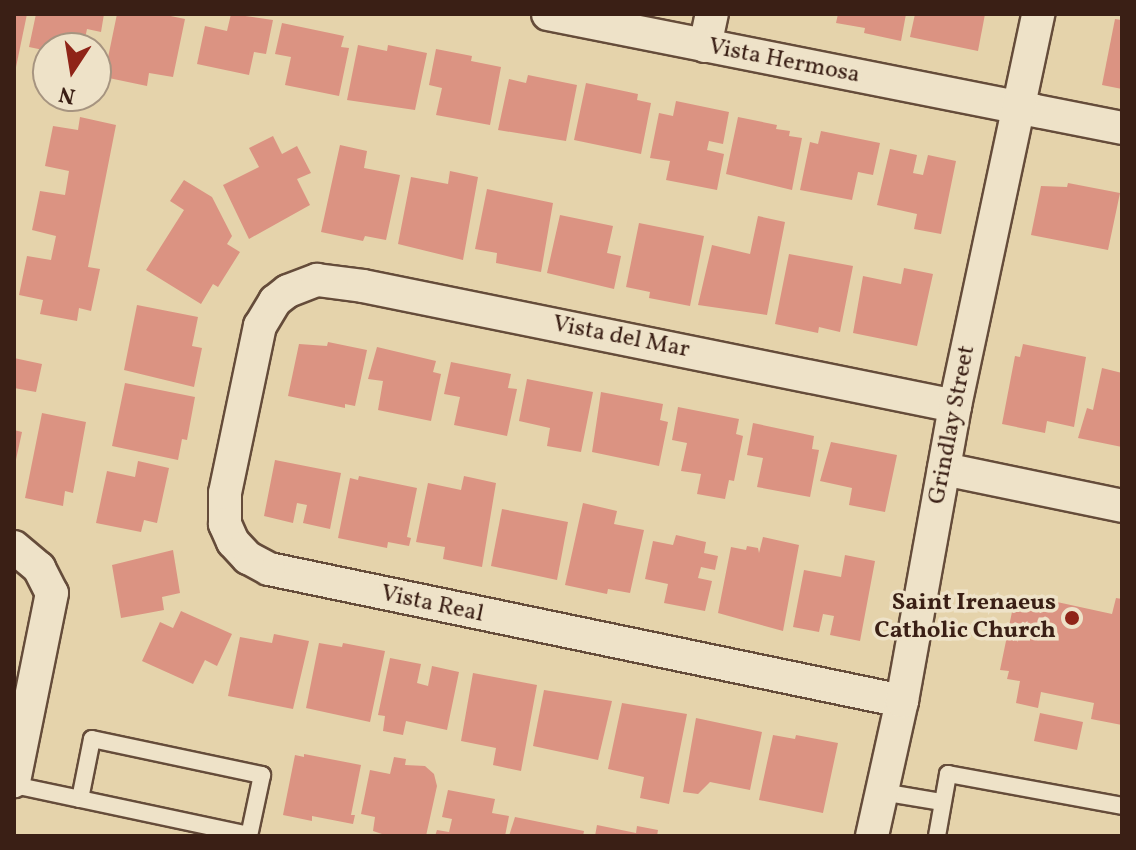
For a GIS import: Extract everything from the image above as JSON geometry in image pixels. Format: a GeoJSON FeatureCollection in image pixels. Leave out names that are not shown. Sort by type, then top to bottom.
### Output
{"type":"FeatureCollection","features":[{"type":"Feature","properties":{"kind":"street","name":"Vista Hermosa"},"geometry":{"type":"LineString","coordinates":[[548,14],[1122,128]]}},
{"type":"Feature","properties":{"kind":"street"},"geometry":{"type":"LineString","coordinates":[[705,46],[712,14]]}},
{"type":"Feature","properties":{"kind":"street","name":"Grindlay Street"},"geometry":{"type":"LineString","coordinates":[[872,836],[902,701],[955,406],[1038,14]]}},
{"type":"Feature","properties":{"kind":"street","name":"Vista del Mar"},"geometry":{"type":"LineString","coordinates":[[288,291],[317,280],[363,286],[955,406]]}},
{"type":"Feature","properties":{"kind":"street","name":"Vista Real"},"geometry":{"type":"LineString","coordinates":[[288,291],[275,301],[260,326],[225,493],[225,524],[233,542],[248,558],[269,569],[302,578],[902,701]]}},
{"type":"Feature","properties":{"kind":"street"},"geometry":{"type":"LineString","coordinates":[[944,469],[1122,506]]}},
{"type":"Feature","properties":{"kind":"street"},"geometry":{"type":"LineString","coordinates":[[14,547],[39,568],[52,593],[15,775]]}},
{"type":"Feature","properties":{"kind":"lane"},"geometry":{"type":"LineString","coordinates":[[15,775],[80,799],[249,836],[262,775],[92,739],[80,799]]}},
{"type":"Feature","properties":{"kind":"lane"},"geometry":{"type":"LineString","coordinates":[[937,836],[948,774],[1122,806]]}},
{"type":"Feature","properties":{"kind":"lane"},"geometry":{"type":"LineString","coordinates":[[882,792],[942,802]]}},
{"type":"Feature","properties":{"kind":"building"},"geometry":{"type":"Polygon","coordinates":[[[14,14],[27,14],[15,72],[14,72],[14,14]]]}},
{"type":"Feature","properties":{"kind":"building"},"geometry":{"type":"Polygon","coordinates":[[[36,14],[104,14],[101,32],[87,29],[86,32],[32,32],[36,14]]]}},
{"type":"Feature","properties":{"kind":"building"},"geometry":{"type":"Polygon","coordinates":[[[117,14],[161,14],[185,19],[173,77],[149,73],[147,86],[112,79],[112,38],[117,14]]]}},
{"type":"Feature","properties":{"kind":"building"},"geometry":{"type":"Polygon","coordinates":[[[231,14],[273,20],[266,54],[254,52],[249,75],[197,64],[205,26],[227,31],[231,14]]]}},
{"type":"Feature","properties":{"kind":"building"},"geometry":{"type":"Polygon","coordinates":[[[838,14],[906,14],[901,41],[864,33],[865,28],[836,23],[838,14]]]}},
{"type":"Feature","properties":{"kind":"building"},"geometry":{"type":"Polygon","coordinates":[[[915,14],[985,14],[978,51],[910,37],[915,14]]]}},
{"type":"Feature","properties":{"kind":"building"},"geometry":{"type":"Polygon","coordinates":[[[1115,19],[1122,20],[1122,89],[1102,85],[1115,19]]]}},
{"type":"Feature","properties":{"kind":"building"},"geometry":{"type":"Polygon","coordinates":[[[282,23],[344,36],[341,47],[349,48],[339,96],[285,85],[291,57],[275,54],[282,23]]]}},
{"type":"Feature","properties":{"kind":"building"},"geometry":{"type":"Polygon","coordinates":[[[358,45],[387,51],[388,45],[427,53],[415,110],[347,100],[358,45]]]}},
{"type":"Feature","properties":{"kind":"building"},"geometry":{"type":"Polygon","coordinates":[[[436,49],[472,56],[471,61],[501,67],[490,125],[436,115],[442,88],[429,85],[436,49]]]}},
{"type":"Feature","properties":{"kind":"building"},"geometry":{"type":"Polygon","coordinates":[[[528,75],[577,85],[566,141],[498,130],[509,79],[526,83],[528,75]]]}},
{"type":"Feature","properties":{"kind":"building"},"geometry":{"type":"Polygon","coordinates":[[[586,83],[638,94],[637,100],[651,103],[641,154],[574,140],[586,83]]]}},
{"type":"Feature","properties":{"kind":"building"},"geometry":{"type":"Polygon","coordinates":[[[676,101],[729,112],[723,144],[709,141],[707,150],[724,154],[717,190],[666,180],[670,161],[650,158],[659,113],[673,116],[676,101]]]}},
{"type":"Feature","properties":{"kind":"building"},"geometry":{"type":"Polygon","coordinates":[[[80,117],[116,125],[88,267],[100,269],[91,311],[79,308],[77,321],[40,314],[43,300],[19,295],[27,256],[51,260],[56,236],[32,230],[40,191],[65,195],[69,171],[45,166],[53,126],[78,130],[80,117]]]}},
{"type":"Feature","properties":{"kind":"building"},"geometry":{"type":"Polygon","coordinates":[[[738,117],[777,125],[776,129],[790,131],[789,136],[802,138],[792,190],[726,174],[738,117]]]}},
{"type":"Feature","properties":{"kind":"building"},"geometry":{"type":"Polygon","coordinates":[[[821,131],[880,143],[873,175],[858,172],[852,200],[800,190],[810,142],[818,144],[821,131]]]}},
{"type":"Feature","properties":{"kind":"building"},"geometry":{"type":"Polygon","coordinates":[[[273,136],[282,154],[297,146],[311,173],[297,179],[310,205],[249,239],[223,185],[259,167],[249,148],[273,136]]]}},
{"type":"Feature","properties":{"kind":"building"},"geometry":{"type":"Polygon","coordinates":[[[340,145],[367,151],[364,168],[400,175],[386,240],[365,236],[363,241],[321,232],[340,145]]]}},
{"type":"Feature","properties":{"kind":"building"},"geometry":{"type":"Polygon","coordinates":[[[890,149],[917,155],[913,173],[923,175],[928,155],[956,161],[941,234],[914,229],[917,214],[877,205],[890,149]]]}},
{"type":"Feature","properties":{"kind":"building"},"geometry":{"type":"Polygon","coordinates":[[[450,171],[478,177],[463,260],[398,244],[411,177],[448,184],[450,171]]]}},
{"type":"Feature","properties":{"kind":"building"},"geometry":{"type":"Polygon","coordinates":[[[184,180],[212,197],[232,236],[227,244],[240,252],[218,287],[213,284],[201,304],[146,270],[184,210],[170,201],[184,180]]]}},
{"type":"Feature","properties":{"kind":"building"},"geometry":{"type":"Polygon","coordinates":[[[1068,183],[1120,193],[1108,250],[1031,235],[1041,186],[1067,187],[1068,183]]]}},
{"type":"Feature","properties":{"kind":"building"},"geometry":{"type":"Polygon","coordinates":[[[487,189],[553,203],[541,272],[496,263],[497,253],[475,249],[487,189]]]}},
{"type":"Feature","properties":{"kind":"building"},"geometry":{"type":"Polygon","coordinates":[[[560,215],[613,226],[607,253],[621,256],[614,289],[547,273],[560,215]]]}},
{"type":"Feature","properties":{"kind":"building"},"geometry":{"type":"Polygon","coordinates":[[[758,216],[785,222],[767,315],[698,305],[712,245],[750,254],[758,216]]]}},
{"type":"Feature","properties":{"kind":"building"},"geometry":{"type":"Polygon","coordinates":[[[639,223],[704,236],[690,306],[649,298],[650,292],[626,287],[639,223]]]}},
{"type":"Feature","properties":{"kind":"building"},"geometry":{"type":"Polygon","coordinates":[[[789,254],[853,266],[840,332],[819,327],[818,333],[775,324],[789,254]]]}},
{"type":"Feature","properties":{"kind":"building"},"geometry":{"type":"Polygon","coordinates":[[[904,268],[933,274],[917,346],[853,333],[863,276],[901,284],[904,268]]]}},
{"type":"Feature","properties":{"kind":"building"},"geometry":{"type":"Polygon","coordinates":[[[137,305],[198,317],[192,346],[202,348],[194,387],[124,370],[137,305]]]}},
{"type":"Feature","properties":{"kind":"building"},"geometry":{"type":"Polygon","coordinates":[[[328,342],[367,350],[355,406],[345,404],[345,408],[288,396],[299,344],[327,346],[328,342]]]}},
{"type":"Feature","properties":{"kind":"building"},"geometry":{"type":"Polygon","coordinates":[[[1023,344],[1086,357],[1074,427],[1047,421],[1045,433],[1002,424],[1015,356],[1020,357],[1023,344]]]}},
{"type":"Feature","properties":{"kind":"building"},"geometry":{"type":"Polygon","coordinates":[[[377,347],[436,361],[433,372],[441,374],[431,421],[378,410],[383,381],[368,379],[377,347]]]}},
{"type":"Feature","properties":{"kind":"building"},"geometry":{"type":"Polygon","coordinates":[[[14,358],[42,364],[36,392],[14,388],[14,358]]]}},
{"type":"Feature","properties":{"kind":"building"},"geometry":{"type":"Polygon","coordinates":[[[451,362],[511,374],[508,388],[517,389],[507,436],[454,425],[460,397],[444,394],[451,362]]]}},
{"type":"Feature","properties":{"kind":"building"},"geometry":{"type":"Polygon","coordinates":[[[1102,368],[1122,373],[1122,447],[1078,438],[1087,408],[1093,410],[1102,368]]]}},
{"type":"Feature","properties":{"kind":"building"},"geometry":{"type":"Polygon","coordinates":[[[527,379],[593,392],[581,452],[547,446],[550,428],[519,421],[527,379]]]}},
{"type":"Feature","properties":{"kind":"building"},"geometry":{"type":"Polygon","coordinates":[[[125,383],[195,397],[187,440],[182,439],[178,460],[112,446],[125,383]]]}},
{"type":"Feature","properties":{"kind":"building"},"geometry":{"type":"Polygon","coordinates":[[[601,392],[663,404],[660,420],[668,422],[659,466],[592,452],[601,392]]]}},
{"type":"Feature","properties":{"kind":"building"},"geometry":{"type":"Polygon","coordinates":[[[678,407],[739,419],[736,434],[743,436],[734,481],[729,480],[725,499],[697,494],[701,474],[681,471],[687,443],[672,440],[678,407]]]}},
{"type":"Feature","properties":{"kind":"building"},"geometry":{"type":"Polygon","coordinates":[[[42,413],[86,422],[73,493],[65,491],[63,506],[25,498],[42,413]]]}},
{"type":"Feature","properties":{"kind":"building"},"geometry":{"type":"Polygon","coordinates":[[[753,423],[814,436],[812,449],[819,450],[810,497],[757,487],[763,458],[747,455],[753,423]]]}},
{"type":"Feature","properties":{"kind":"building"},"geometry":{"type":"Polygon","coordinates":[[[14,430],[22,432],[15,464],[14,464],[14,430]]]}},
{"type":"Feature","properties":{"kind":"building"},"geometry":{"type":"Polygon","coordinates":[[[831,442],[897,455],[885,512],[849,505],[852,488],[820,481],[831,442]]]}},
{"type":"Feature","properties":{"kind":"building"},"geometry":{"type":"Polygon","coordinates":[[[275,460],[341,473],[330,529],[303,523],[307,505],[297,503],[293,523],[264,516],[275,460]]]}},
{"type":"Feature","properties":{"kind":"building"},"geometry":{"type":"Polygon","coordinates":[[[138,461],[169,468],[157,523],[144,520],[141,532],[96,523],[107,471],[135,477],[138,461]]]}},
{"type":"Feature","properties":{"kind":"building"},"geometry":{"type":"Polygon","coordinates":[[[359,476],[417,488],[407,537],[411,538],[409,546],[388,542],[387,548],[338,538],[350,478],[358,480],[359,476]]]}},
{"type":"Feature","properties":{"kind":"building"},"geometry":{"type":"Polygon","coordinates":[[[464,476],[496,483],[482,567],[443,559],[445,547],[416,542],[428,483],[461,490],[464,476]]]}},
{"type":"Feature","properties":{"kind":"building"},"geometry":{"type":"Polygon","coordinates":[[[583,503],[617,511],[614,524],[644,530],[630,593],[608,589],[607,594],[565,585],[583,503]]]}},
{"type":"Feature","properties":{"kind":"building"},"geometry":{"type":"Polygon","coordinates":[[[502,509],[568,522],[557,580],[491,566],[502,509]]]}},
{"type":"Feature","properties":{"kind":"building"},"geometry":{"type":"Polygon","coordinates":[[[676,535],[706,542],[704,553],[718,556],[715,570],[701,567],[698,578],[712,581],[705,611],[664,603],[668,584],[645,579],[653,541],[673,545],[676,535]]]}},
{"type":"Feature","properties":{"kind":"building"},"geometry":{"type":"Polygon","coordinates":[[[763,537],[799,545],[783,631],[718,613],[731,547],[746,550],[747,546],[758,548],[759,553],[763,537]]]}},
{"type":"Feature","properties":{"kind":"building"},"geometry":{"type":"Polygon","coordinates":[[[173,550],[180,593],[162,597],[164,610],[121,618],[112,565],[173,550]]]}},
{"type":"Feature","properties":{"kind":"building"},"geometry":{"type":"Polygon","coordinates":[[[845,555],[875,561],[860,641],[830,635],[834,616],[823,614],[819,632],[793,627],[804,570],[841,577],[845,555]]]}},
{"type":"Feature","properties":{"kind":"building"},"geometry":{"type":"Polygon","coordinates":[[[1116,598],[1122,599],[1122,725],[1091,719],[1094,703],[1041,692],[1038,708],[1016,703],[1020,681],[1007,679],[1009,671],[1000,670],[1013,607],[1021,609],[1023,602],[1056,608],[1057,602],[1112,614],[1116,598]]]}},
{"type":"Feature","properties":{"kind":"building"},"geometry":{"type":"Polygon","coordinates":[[[181,611],[232,634],[217,666],[205,660],[193,684],[142,661],[160,622],[173,628],[181,611]]]}},
{"type":"Feature","properties":{"kind":"building"},"geometry":{"type":"Polygon","coordinates":[[[274,634],[309,641],[293,709],[228,696],[240,637],[272,643],[274,634]]]}},
{"type":"Feature","properties":{"kind":"building"},"geometry":{"type":"Polygon","coordinates":[[[319,643],[342,647],[343,643],[385,651],[370,722],[306,708],[319,643]]]}},
{"type":"Feature","properties":{"kind":"building"},"geometry":{"type":"Polygon","coordinates":[[[390,658],[421,664],[417,683],[428,686],[432,666],[459,672],[447,730],[406,721],[403,735],[383,731],[385,716],[378,715],[390,658]]]}},
{"type":"Feature","properties":{"kind":"building"},"geometry":{"type":"Polygon","coordinates":[[[473,673],[537,685],[521,771],[493,765],[496,748],[461,741],[473,673]]]}},
{"type":"Feature","properties":{"kind":"building"},"geometry":{"type":"Polygon","coordinates":[[[544,690],[612,701],[598,760],[533,746],[544,690]]]}},
{"type":"Feature","properties":{"kind":"building"},"geometry":{"type":"Polygon","coordinates":[[[622,703],[687,714],[669,804],[640,798],[644,777],[608,769],[622,703]]]}},
{"type":"Feature","properties":{"kind":"building"},"geometry":{"type":"Polygon","coordinates":[[[1040,713],[1083,722],[1077,750],[1034,741],[1040,713]]]}},
{"type":"Feature","properties":{"kind":"building"},"geometry":{"type":"Polygon","coordinates":[[[696,718],[762,732],[750,790],[710,782],[698,794],[683,792],[696,718]]]}},
{"type":"Feature","properties":{"kind":"building"},"geometry":{"type":"Polygon","coordinates":[[[773,735],[795,739],[796,735],[838,743],[823,813],[759,800],[773,735]]]}},
{"type":"Feature","properties":{"kind":"building"},"geometry":{"type":"Polygon","coordinates":[[[304,754],[361,765],[351,815],[355,815],[353,824],[312,816],[312,821],[283,815],[295,755],[304,757],[304,754]]]}},
{"type":"Feature","properties":{"kind":"building"},"geometry":{"type":"Polygon","coordinates":[[[394,757],[406,759],[405,765],[425,766],[434,774],[437,786],[426,836],[388,836],[373,831],[375,817],[361,814],[370,770],[390,774],[394,757]]]}},
{"type":"Feature","properties":{"kind":"building"},"geometry":{"type":"Polygon","coordinates":[[[448,790],[495,799],[492,813],[509,816],[505,836],[435,836],[437,830],[449,832],[452,819],[442,817],[448,790]]]}},
{"type":"Feature","properties":{"kind":"building"},"geometry":{"type":"Polygon","coordinates":[[[515,817],[584,831],[583,836],[509,836],[515,817]]]}},
{"type":"Feature","properties":{"kind":"building"},"geometry":{"type":"Polygon","coordinates":[[[597,825],[636,833],[637,826],[658,830],[657,836],[595,836],[597,825]]]}},
{"type":"Feature","properties":{"kind":"place","name":"Saint Irenaeus Catholic Church"},"geometry":{"type":"Point","coordinates":[1072,618]}}]}
